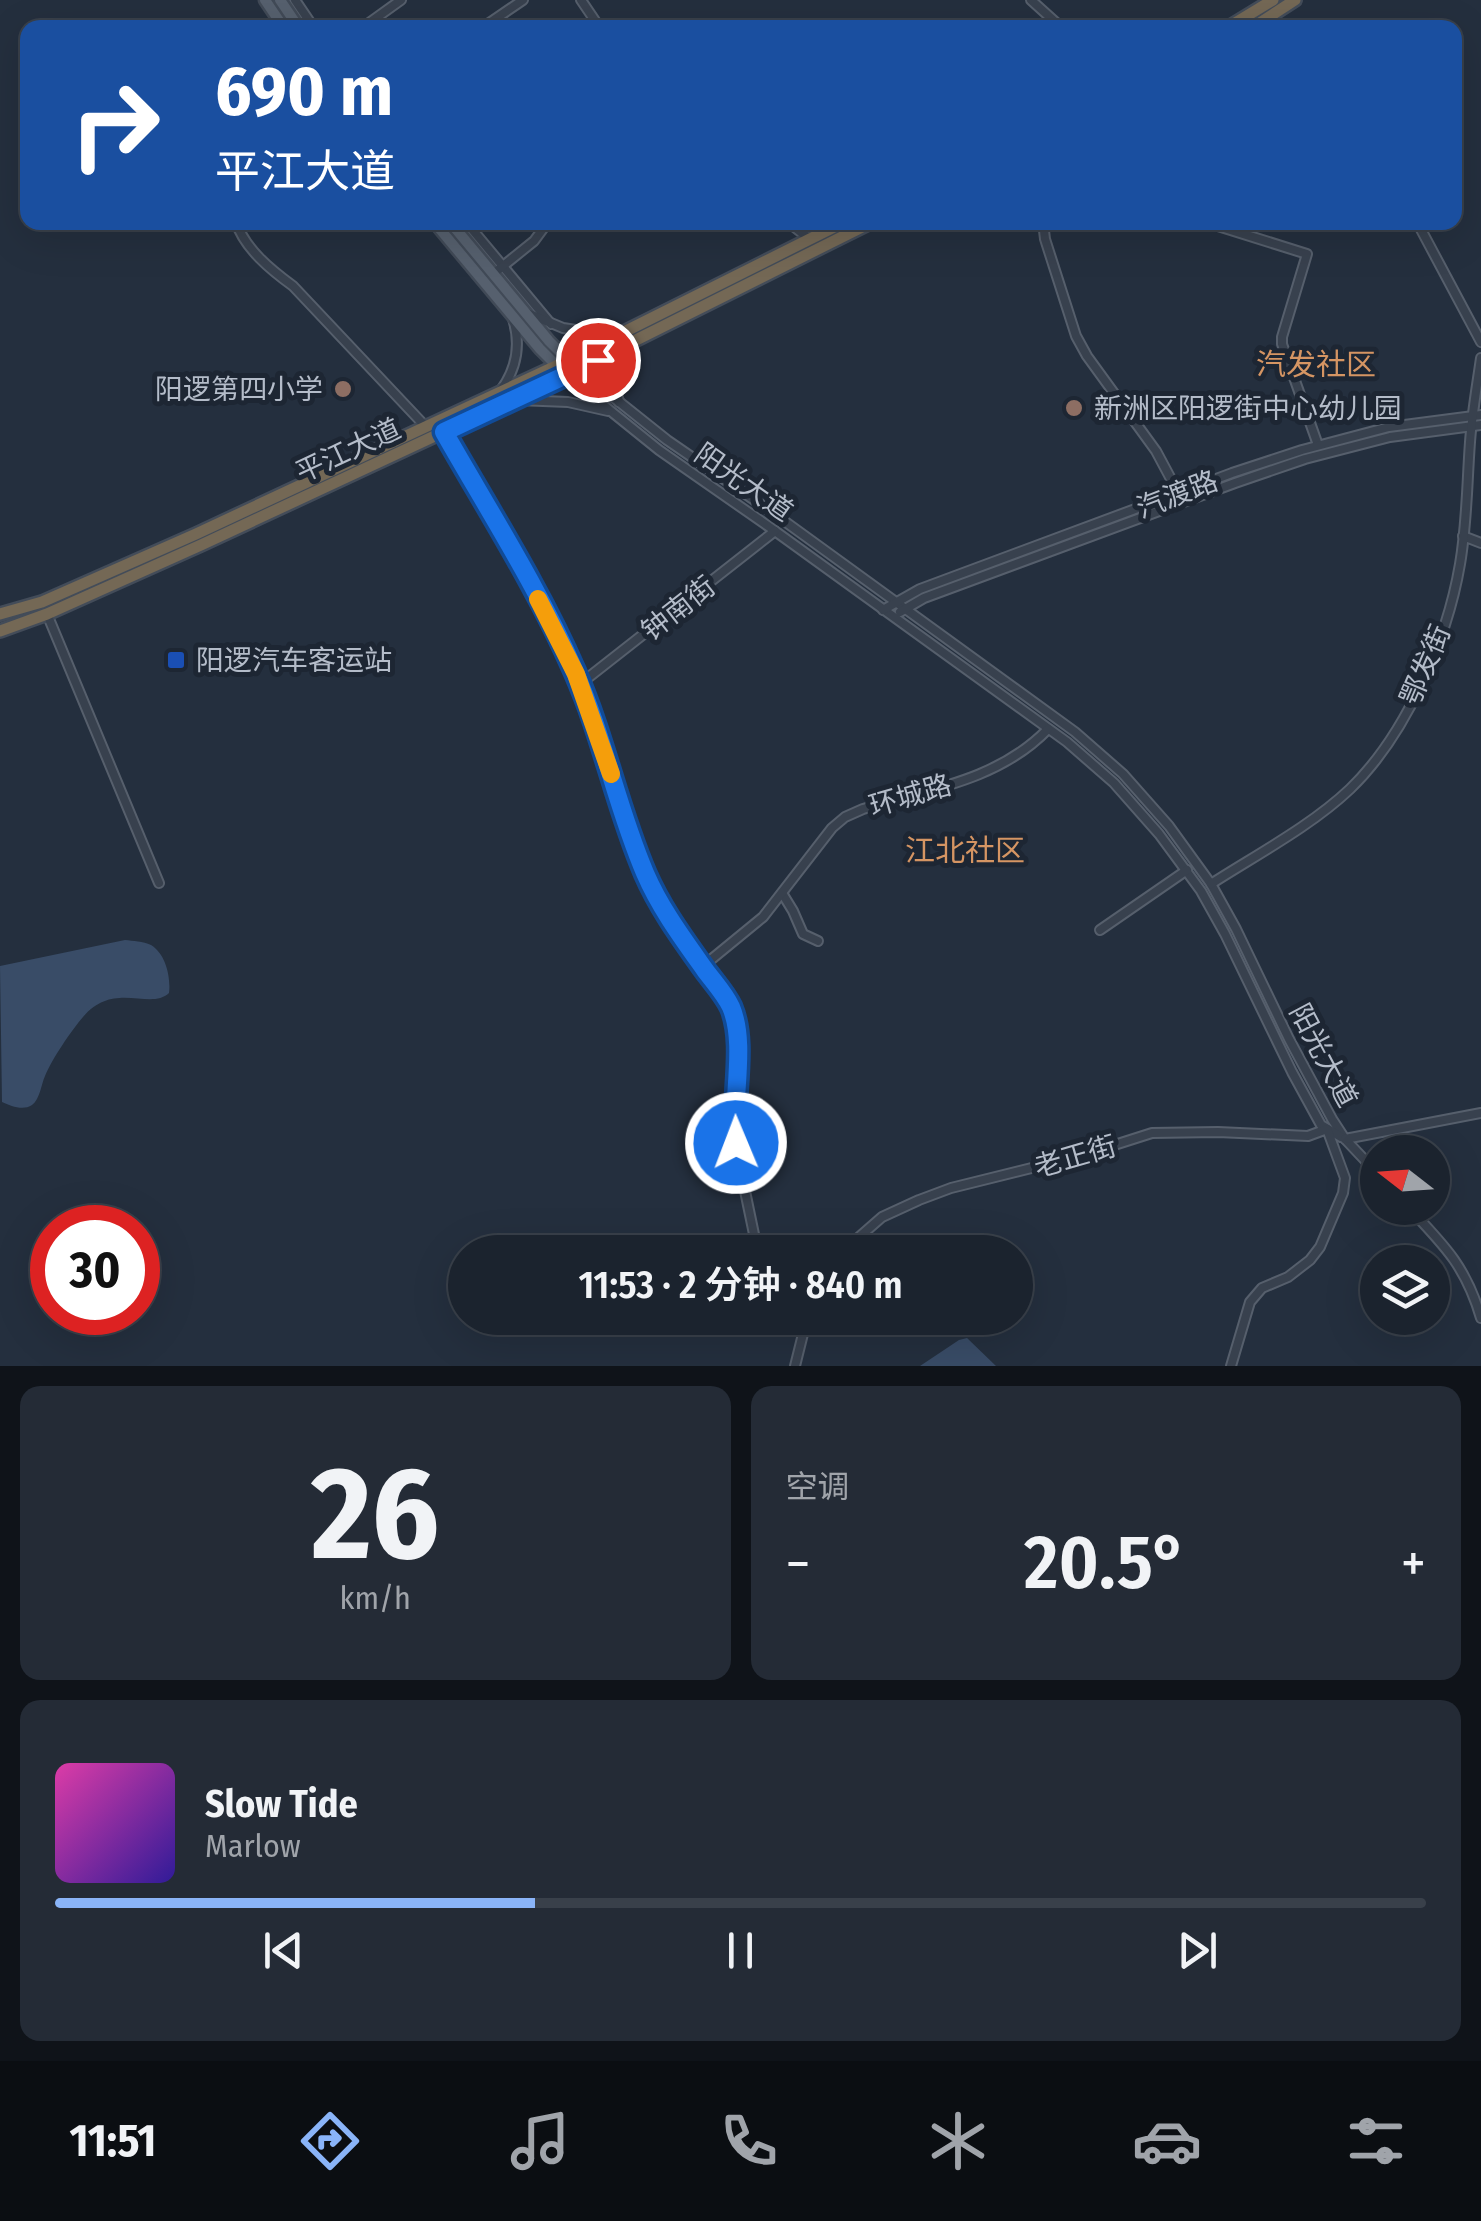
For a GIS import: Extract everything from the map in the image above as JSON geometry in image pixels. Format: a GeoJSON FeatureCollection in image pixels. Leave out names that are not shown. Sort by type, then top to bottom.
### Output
{"type":"FeatureCollection","features":[{"type":"Feature","properties":{"kind":"highway"},"geometry":{"type":"LineString","coordinates":[[1240,20],[1272,0]]}},
{"type":"Feature","properties":{"kind":"highway"},"geometry":{"type":"LineString","coordinates":[[1264,20],[1295,0]]}},
{"type":"Feature","properties":{"kind":"highway","name":"平江大道"},"geometry":{"type":"LineString","coordinates":[[0,631],[201,546],[514,400],[619,336],[829,230]]}},
{"type":"Feature","properties":{"kind":"highway","name":"平江大道"},"geometry":{"type":"LineString","coordinates":[[0,614],[42,602],[500,392],[617,350],[856,230]]}},
{"type":"Feature","properties":{"kind":"main road","name":"阳光大道"},"geometry":{"type":"LineString","coordinates":[[441,230],[511,314],[567,368]]}},
{"type":"Feature","properties":{"kind":"main road","name":"阳光大道"},"geometry":{"type":"LineString","coordinates":[[458,230],[498,270],[567,368]]}},
{"type":"Feature","properties":{"kind":"street"},"geometry":{"type":"LineString","coordinates":[[373,20],[401,0]]}},
{"type":"Feature","properties":{"kind":"street"},"geometry":{"type":"LineString","coordinates":[[494,20],[523,0]]}},
{"type":"Feature","properties":{"kind":"street"},"geometry":{"type":"LineString","coordinates":[[1032,0],[1053,20]]}},
{"type":"Feature","properties":{"kind":"street"},"geometry":{"type":"LineString","coordinates":[[240,230],[276,274],[293,286],[426,427]]}},
{"type":"Feature","properties":{"kind":"street"},"geometry":{"type":"LineString","coordinates":[[471,230],[498,270],[551,324]]}},
{"type":"Feature","properties":{"kind":"street"},"geometry":{"type":"LineString","coordinates":[[498,270],[542,230]]}},
{"type":"Feature","properties":{"kind":"street"},"geometry":{"type":"LineString","coordinates":[[798,230],[810,240]]}},
{"type":"Feature","properties":{"kind":"street"},"geometry":{"type":"LineString","coordinates":[[1044,230],[1076,336],[1156,450],[1179,494]]}},
{"type":"Feature","properties":{"kind":"street"},"geometry":{"type":"LineString","coordinates":[[1231,230],[1308,254],[1282,344],[1318,445]]}},
{"type":"Feature","properties":{"kind":"street"},"geometry":{"type":"LineString","coordinates":[[1421,230],[1481,342]]}},
{"type":"Feature","properties":{"kind":"street"},"geometry":{"type":"LineString","coordinates":[[525,312],[576,331],[619,336]]}},
{"type":"Feature","properties":{"kind":"street"},"geometry":{"type":"LineString","coordinates":[[500,392],[517,354],[511,314]]}},
{"type":"Feature","properties":{"kind":"street"},"geometry":{"type":"LineString","coordinates":[[617,350],[613,377],[619,402]]}},
{"type":"Feature","properties":{"kind":"street","name":"鄂发街"},"geometry":{"type":"LineString","coordinates":[[1211,884],[1325,810],[1359,780],[1381,752],[1416,692],[1454,588],[1464,536],[1481,358]]}},
{"type":"Feature","properties":{"kind":"street","name":"阳光大道"},"geometry":{"type":"LineString","coordinates":[[567,368],[1106,758],[1169,826],[1211,884],[1302,1066],[1345,1139]]}},
{"type":"Feature","properties":{"kind":"street","name":"阳光大道"},"geometry":{"type":"LineString","coordinates":[[567,368],[612,412],[660,450],[1048,729],[1114,783],[1187,870],[1225,934],[1321,1126],[1345,1139]]}},
{"type":"Feature","properties":{"kind":"street"},"geometry":{"type":"LineString","coordinates":[[514,400],[568,402],[612,412]]}},
{"type":"Feature","properties":{"kind":"street","name":"汽渡路"},"geometry":{"type":"LineString","coordinates":[[883,610],[920,589],[1318,445],[1388,427],[1477,420]]}},
{"type":"Feature","properties":{"kind":"street","name":"汽渡路"},"geometry":{"type":"LineString","coordinates":[[892,616],[924,598],[1279,468],[1367,442],[1477,420]]}},
{"type":"Feature","properties":{"kind":"street"},"geometry":{"type":"LineString","coordinates":[[444,432],[535,594],[580,684],[646,877],[675,929],[731,1006],[737,1051],[733,1116],[755,1235]]}},
{"type":"Feature","properties":{"kind":"street","name":"钟南街"},"geometry":{"type":"LineString","coordinates":[[580,684],[776,531]]}},
{"type":"Feature","properties":{"kind":"street"},"geometry":{"type":"LineString","coordinates":[[1464,536],[1481,543]]}},
{"type":"Feature","properties":{"kind":"street"},"geometry":{"type":"LineString","coordinates":[[47,614],[159,883]]}},
{"type":"Feature","properties":{"kind":"street","name":"环城路"},"geometry":{"type":"LineString","coordinates":[[702,966],[754,926],[845,816],[993,770],[1026,750],[1048,729]]}},
{"type":"Feature","properties":{"kind":"street"},"geometry":{"type":"LineString","coordinates":[[1100,930],[1187,870]]}},
{"type":"Feature","properties":{"kind":"street"},"geometry":{"type":"LineString","coordinates":[[782,893],[803,934],[818,941]]}},
{"type":"Feature","properties":{"kind":"street"},"geometry":{"type":"LineString","coordinates":[[1345,1139],[1481,1113]]}},
{"type":"Feature","properties":{"kind":"street"},"geometry":{"type":"LineString","coordinates":[[1231,1366],[1250,1302],[1262,1288],[1288,1277],[1310,1260],[1320,1247],[1343,1193],[1345,1178],[1327,1129]]}},
{"type":"Feature","properties":{"kind":"street","name":"老正街"},"geometry":{"type":"LineString","coordinates":[[859,1235],[882,1217],[952,1188],[1152,1134],[1176,1131],[1308,1136],[1327,1129]]}},
{"type":"Feature","properties":{"kind":"street"},"geometry":{"type":"LineString","coordinates":[[1345,1139],[1360,1155]]}},
{"type":"Feature","properties":{"kind":"street"},"geometry":{"type":"LineString","coordinates":[[1424,1225],[1460,1266],[1481,1318]]}},
{"type":"Feature","properties":{"kind":"street"},"geometry":{"type":"LineString","coordinates":[[795,1366],[803,1335]]}},
{"type":"Feature","properties":{"kind":"water"},"geometry":{"type":"Polygon","coordinates":[[[125,940],[156,949],[166,967],[169,993],[161,998],[107,1000],[95,1006],[57,1054],[35,1102],[21,1108],[2,1102],[0,966],[125,940]]]}},
{"type":"Feature","properties":{"kind":"water"},"geometry":{"type":"Polygon","coordinates":[[[967,1338],[996,1366],[920,1366],[959,1340],[967,1338]]]}},
{"type":"Feature","properties":{"kind":"slow traffic"},"geometry":{"type":"LineString","coordinates":[[538,599],[576,674],[611,774]]}},
{"type":"Feature","properties":{"kind":"place","name":"阳逻第四小学"},"geometry":{"type":"Point","coordinates":[343,389]}},
{"type":"Feature","properties":{"kind":"place","name":"新洲区阳逻街中心幼儿园"},"geometry":{"type":"Point","coordinates":[1074,408]}},
{"type":"Feature","properties":{"kind":"place","name":"阳逻汽车客运站"},"geometry":{"type":"Point","coordinates":[176,660]}},
{"type":"Feature","properties":{"kind":"district","name":"汽发社区"},"geometry":{"type":"Point","coordinates":[1316,365]}},
{"type":"Feature","properties":{"kind":"district","name":"江北社区"},"geometry":{"type":"Point","coordinates":[965,851]}},
{"type":"Feature","properties":{"kind":"route"},"geometry":{"type":"LineString","coordinates":[[598,360],[444,432],[576,674],[646,877],[675,929],[731,1006],[737,1051],[733,1116],[736,1143]]}}]}
